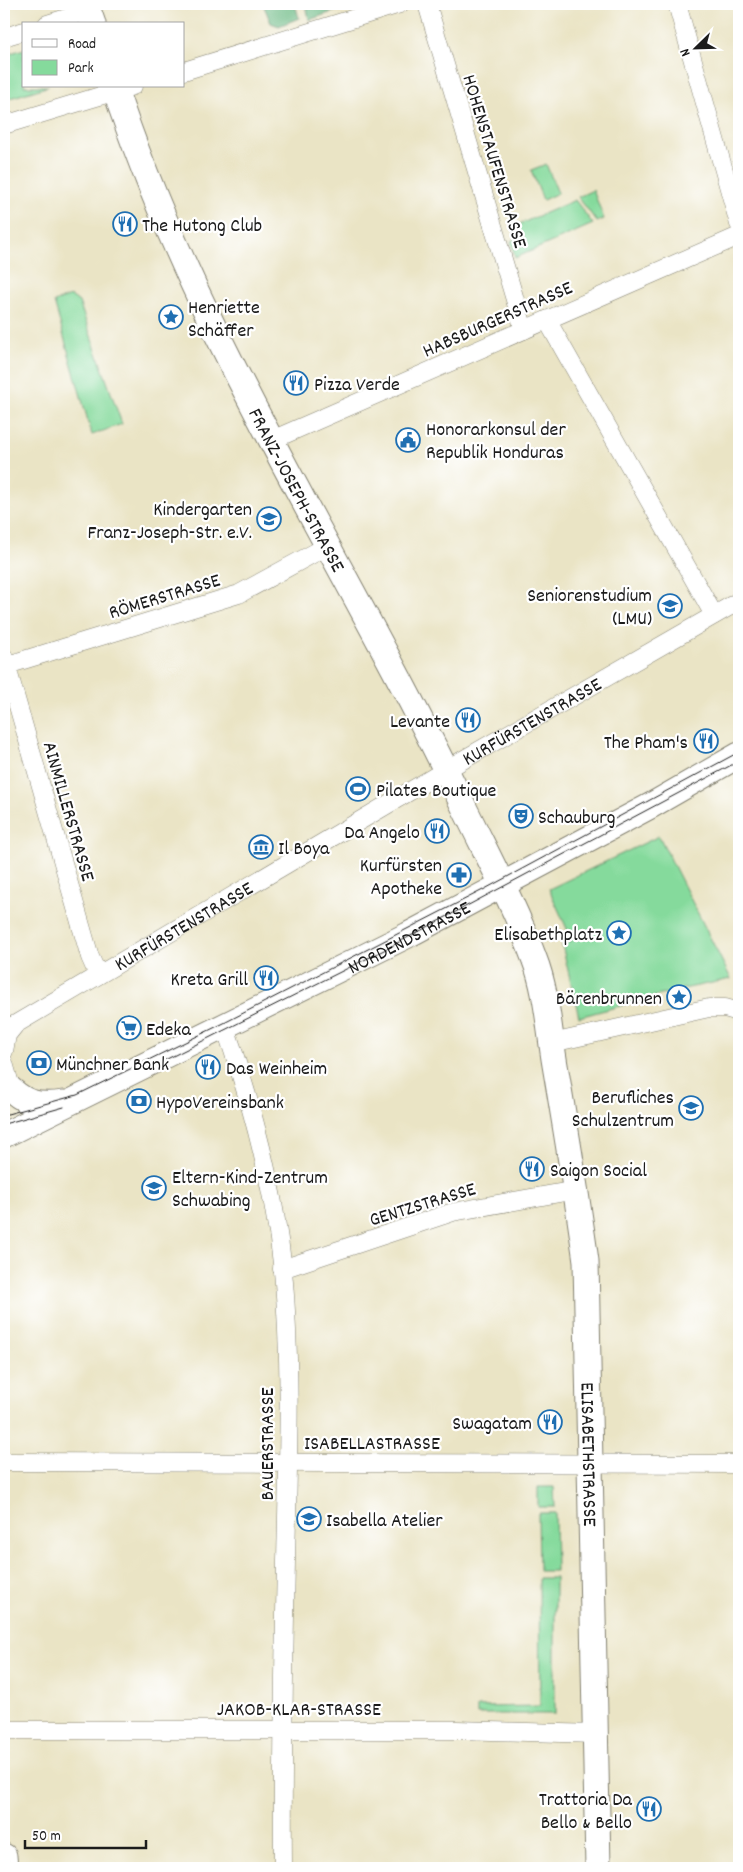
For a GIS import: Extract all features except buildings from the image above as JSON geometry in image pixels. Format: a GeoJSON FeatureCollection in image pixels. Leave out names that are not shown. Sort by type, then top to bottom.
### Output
{"type":"FeatureCollection","features":[{"type":"Feature","properties":{"kind":"main road","name":"FRANZ-JOSEPH-STRASSE"},"geometry":{"type":"LineString","coordinates":[[121,88],[158,206],[178,252],[272,440],[447,770],[502,884]]}},
{"type":"Feature","properties":{"kind":"main road","name":"NORDENDSTRASSE"},"geometry":{"type":"LineString","coordinates":[[4,1135],[225,1027],[400,938],[652,805],[739,755]]}},
{"type":"Feature","properties":{"kind":"main road"},"geometry":{"type":"LineString","coordinates":[[502,884],[536,965],[552,1043]]}},
{"type":"Feature","properties":{"kind":"main road","name":"ELISABETHSTRASSE"},"geometry":{"type":"LineString","coordinates":[[552,1043],[586,1261],[598,1868]]}},
{"type":"Feature","properties":{"kind":"main road"},"geometry":{"type":"LineString","coordinates":[[10,1089],[22,1099],[38,1104],[71,1101]]}},
{"type":"Feature","properties":{"kind":"main road"},"geometry":{"type":"LineString","coordinates":[[4,1129],[14,1110],[10,1089]]}},
{"type":"Feature","properties":{"kind":"main road"},"geometry":{"type":"LineString","coordinates":[[4,1856],[4,1868]]}},
{"type":"Feature","properties":{"kind":"street"},"geometry":{"type":"LineString","coordinates":[[185,71],[400,4]]}},
{"type":"Feature","properties":{"kind":"street","name":"HOHENSTAUFENSTRASSE"},"geometry":{"type":"LineString","coordinates":[[427,4],[524,330]]}},
{"type":"Feature","properties":{"kind":"street"},"geometry":{"type":"LineString","coordinates":[[677,4],[739,224]]}},
{"type":"Feature","properties":{"kind":"street"},"geometry":{"type":"LineString","coordinates":[[55,22],[89,13]]}},
{"type":"Feature","properties":{"kind":"street"},"geometry":{"type":"LineString","coordinates":[[4,37],[22,32]]}},
{"type":"Feature","properties":{"kind":"street"},"geometry":{"type":"LineString","coordinates":[[4,125],[121,88]]}},
{"type":"Feature","properties":{"kind":"street","name":"HABSBURGERSTRASSE"},"geometry":{"type":"LineString","coordinates":[[272,440],[739,236]]}},
{"type":"Feature","properties":{"kind":"street"},"geometry":{"type":"LineString","coordinates":[[546,320],[714,615]]}},
{"type":"Feature","properties":{"kind":"street","name":"RÖMERSTRASSE"},"geometry":{"type":"LineString","coordinates":[[5,663],[238,594],[328,545]]}},
{"type":"Feature","properties":{"kind":"street","name":"KURFÜRSTENSTRASSE"},"geometry":{"type":"LineString","coordinates":[[10,1028],[447,770],[739,601]]}},
{"type":"Feature","properties":{"kind":"street","name":"AINMILLERSTRASSE"},"geometry":{"type":"LineString","coordinates":[[5,663],[90,957],[98,975]]}},
{"type":"Feature","properties":{"kind":"street"},"geometry":{"type":"LineString","coordinates":[[552,1043],[710,1008],[726,1008],[739,1012]]}},
{"type":"Feature","properties":{"kind":"street","name":"BAUERSTRASSE"},"geometry":{"type":"LineString","coordinates":[[225,1027],[260,1138],[282,1269],[287,1362],[288,1463],[282,1729],[283,1868]]}},
{"type":"Feature","properties":{"kind":"street"},"geometry":{"type":"LineString","coordinates":[[4,1051],[10,1028]]}},
{"type":"Feature","properties":{"kind":"street"},"geometry":{"type":"LineString","coordinates":[[4,1063],[10,1089]]}},
{"type":"Feature","properties":{"kind":"street","name":"GENTZSTRASSE"},"geometry":{"type":"LineString","coordinates":[[282,1269],[453,1212],[576,1190]]}},
{"type":"Feature","properties":{"kind":"street","name":"ISABELLASTRASSE"},"geometry":{"type":"LineString","coordinates":[[4,1462],[739,1464]]}},
{"type":"Feature","properties":{"kind":"street","name":"JAKOB-KLAR-STRASSE"},"geometry":{"type":"LineString","coordinates":[[4,1730],[282,1729],[595,1734]]}},
{"type":"Feature","properties":{"kind":"green space"},"geometry":{"type":"Polygon","coordinates":[[[263,4],[295,4],[299,18],[279,26],[271,23],[263,4]]]}},
{"type":"Feature","properties":{"kind":"green space"},"geometry":{"type":"Polygon","coordinates":[[[306,4],[356,4],[309,20],[306,4]]]}},
{"type":"Feature","properties":{"kind":"green space"},"geometry":{"type":"Polygon","coordinates":[[[22,50],[22,88],[43,88],[4,100],[4,55],[22,50]]]}},
{"type":"Feature","properties":{"kind":"green space"},"geometry":{"type":"Polygon","coordinates":[[[546,164],[558,193],[543,200],[531,170],[546,164]]]}},
{"type":"Feature","properties":{"kind":"green space"},"geometry":{"type":"Polygon","coordinates":[[[593,190],[604,219],[597,222],[578,197],[593,190]]]}},
{"type":"Feature","properties":{"kind":"green space"},"geometry":{"type":"Polygon","coordinates":[[[575,200],[593,224],[515,258],[511,241],[517,238],[513,227],[575,200]]]}},
{"type":"Feature","properties":{"kind":"green space"},"geometry":{"type":"Polygon","coordinates":[[[71,296],[79,302],[122,424],[92,435],[54,302],[71,296]]]}},
{"type":"Feature","properties":{"kind":"green space"},"geometry":{"type":"Polygon","coordinates":[[[659,836],[731,979],[683,989],[579,1017],[562,945],[572,940],[549,889],[659,836]]]}},
{"type":"Feature","properties":{"kind":"green space"},"geometry":{"type":"Polygon","coordinates":[[[538,1487],[554,1487],[555,1507],[538,1507],[538,1487]]]}},
{"type":"Feature","properties":{"kind":"green space"},"geometry":{"type":"Polygon","coordinates":[[[538,1513],[555,1513],[556,1571],[539,1571],[538,1513]]]}},
{"type":"Feature","properties":{"kind":"green space"},"geometry":{"type":"Polygon","coordinates":[[[539,1578],[555,1578],[555,1714],[477,1714],[477,1707],[540,1706],[539,1578]]]}},
{"type":"Feature","properties":{"kind":"tram line"},"geometry":{"type":"LineString","coordinates":[[4,1115],[77,1095],[224,1023],[483,890],[739,752]]}},
{"type":"Feature","properties":{"kind":"tram line"},"geometry":{"type":"LineString","coordinates":[[157,1064],[386,949],[739,761]]}},
{"type":"Feature","properties":{"kind":"tram line"},"geometry":{"type":"LineString","coordinates":[[4,1124],[64,1107]]}},
{"type":"Feature","properties":{"kind":"tram line"},"geometry":{"type":"LineString","coordinates":[[4,1798],[8,1868]]}},
{"type":"Feature","properties":{"kind":"place","name":"The Hutong Club"},"geometry":{"type":"Point","coordinates":[125,224]}},
{"type":"Feature","properties":{"kind":"place","name":"Henriette Schäffer"},"geometry":{"type":"Point","coordinates":[171,317]}},
{"type":"Feature","properties":{"kind":"place","name":"Pizza Verde"},"geometry":{"type":"Point","coordinates":[296,383]}},
{"type":"Feature","properties":{"kind":"place","name":"Honorarkonsul der Republik Honduras"},"geometry":{"type":"Point","coordinates":[408,440]}},
{"type":"Feature","properties":{"kind":"place","name":"Kindergarten Franz-Joseph-Str. e.V."},"geometry":{"type":"Point","coordinates":[269,519]}},
{"type":"Feature","properties":{"kind":"place","name":"Seniorenstudium (LMU)"},"geometry":{"type":"Point","coordinates":[670,606]}},
{"type":"Feature","properties":{"kind":"place","name":"Levante"},"geometry":{"type":"Point","coordinates":[468,720]}},
{"type":"Feature","properties":{"kind":"place","name":"The Pham's"},"geometry":{"type":"Point","coordinates":[706,741]}},
{"type":"Feature","properties":{"kind":"place","name":"Pilates Boutique"},"geometry":{"type":"Point","coordinates":[358,789]}},
{"type":"Feature","properties":{"kind":"place","name":"Schauburg"},"geometry":{"type":"Point","coordinates":[521,816]}},
{"type":"Feature","properties":{"kind":"place","name":"Da Angelo"},"geometry":{"type":"Point","coordinates":[437,831]}},
{"type":"Feature","properties":{"kind":"place","name":"Il Boya"},"geometry":{"type":"Point","coordinates":[261,847]}},
{"type":"Feature","properties":{"kind":"place","name":"Kurfürsten Apotheke"},"geometry":{"type":"Point","coordinates":[459,875]}},
{"type":"Feature","properties":{"kind":"place","name":"Elisabethplatz"},"geometry":{"type":"Point","coordinates":[619,933]}},
{"type":"Feature","properties":{"kind":"place","name":"Kreta Grill"},"geometry":{"type":"Point","coordinates":[266,978]}},
{"type":"Feature","properties":{"kind":"place","name":"Bärenbrunnen"},"geometry":{"type":"Point","coordinates":[679,997]}},
{"type":"Feature","properties":{"kind":"place","name":"Edeka"},"geometry":{"type":"Point","coordinates":[129,1028]}},
{"type":"Feature","properties":{"kind":"place","name":"Münchner Bank"},"geometry":{"type":"Point","coordinates":[39,1063]}},
{"type":"Feature","properties":{"kind":"place","name":"Das Weinheim"},"geometry":{"type":"Point","coordinates":[208,1067]}},
{"type":"Feature","properties":{"kind":"place","name":"HypoVereinsbank"},"geometry":{"type":"Point","coordinates":[139,1101]}},
{"type":"Feature","properties":{"kind":"place","name":"Berufliches Schulzentrum"},"geometry":{"type":"Point","coordinates":[691,1108]}},
{"type":"Feature","properties":{"kind":"place","name":"Saigon Social"},"geometry":{"type":"Point","coordinates":[532,1169]}},
{"type":"Feature","properties":{"kind":"place","name":"Eltern-Kind-Zentrum Schwabing"},"geometry":{"type":"Point","coordinates":[154,1188]}},
{"type":"Feature","properties":{"kind":"place","name":"Swagatam"},"geometry":{"type":"Point","coordinates":[550,1422]}},
{"type":"Feature","properties":{"kind":"place","name":"Isabella Atelier"},"geometry":{"type":"Point","coordinates":[309,1519]}},
{"type":"Feature","properties":{"kind":"place","name":"Trattoria Da Bello & Bello"},"geometry":{"type":"Point","coordinates":[649,1809]}}]}
